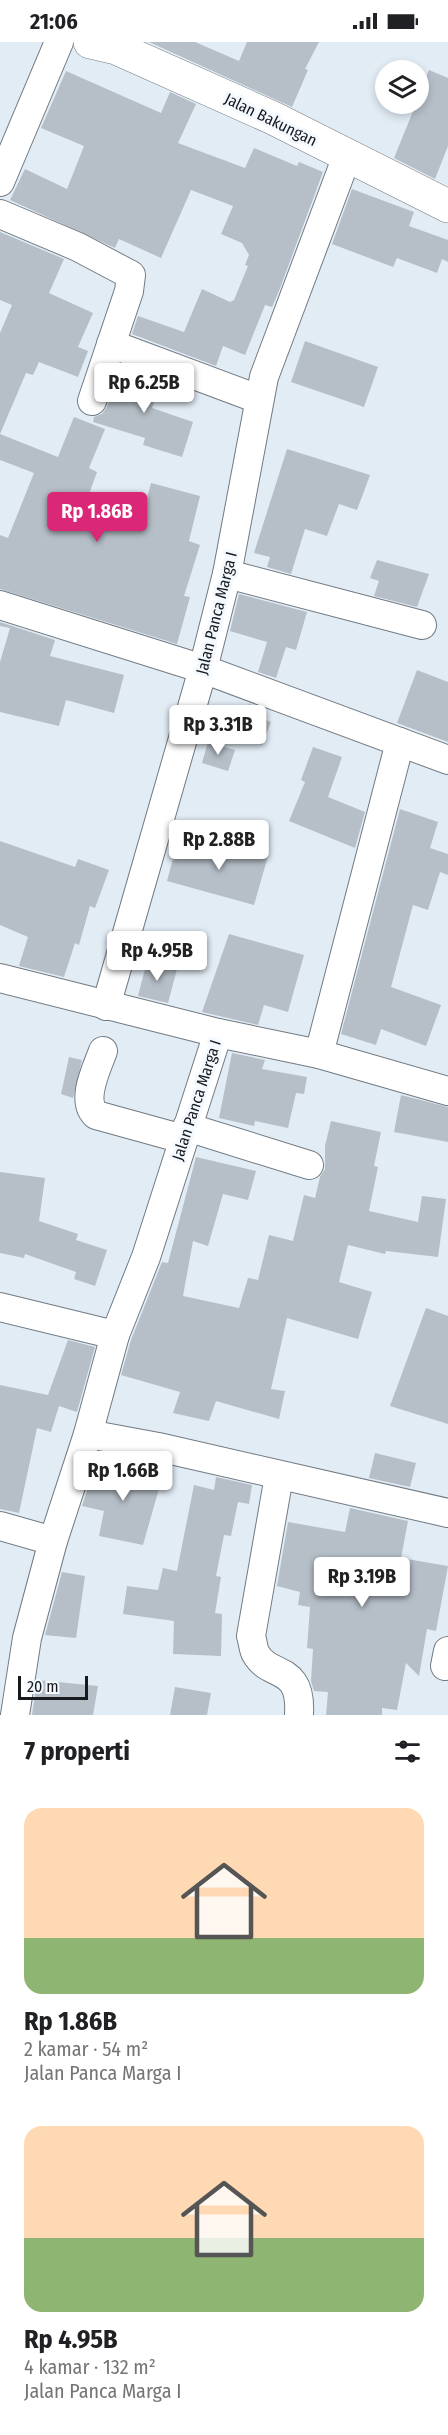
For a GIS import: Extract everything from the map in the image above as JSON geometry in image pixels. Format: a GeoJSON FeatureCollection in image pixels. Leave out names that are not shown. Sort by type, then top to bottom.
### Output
{"type":"FeatureCollection","features":[{"type":"Feature","properties":{"kind":"main road","name":"Jalan Bakungan"},"geometry":{"type":"LineString","coordinates":[[108,44],[273,118],[448,206]]}},
{"type":"Feature","properties":{"kind":"street"},"geometry":{"type":"LineString","coordinates":[[0,182],[59,42]]}},
{"type":"Feature","properties":{"kind":"street","name":"Jalan Panca Marga I"},"geometry":{"type":"LineString","coordinates":[[15,1715],[27,1638],[52,1541],[88,1434],[115,1335],[146,1257],[218,1033],[106,1006],[203,669],[227,574],[258,399],[347,156]]}},
{"type":"Feature","properties":{"kind":"street"},"geometry":{"type":"LineString","coordinates":[[0,214],[78,246],[131,275],[129,291],[92,401]]}},
{"type":"Feature","properties":{"kind":"street"},"geometry":{"type":"LineString","coordinates":[[111,344],[258,399]]}},
{"type":"Feature","properties":{"kind":"street"},"geometry":{"type":"LineString","coordinates":[[227,574],[423,625]]}},
{"type":"Feature","properties":{"kind":"street"},"geometry":{"type":"LineString","coordinates":[[0,605],[203,669],[448,760]]}},
{"type":"Feature","properties":{"kind":"street"},"geometry":{"type":"LineString","coordinates":[[319,1054],[400,742]]}},
{"type":"Feature","properties":{"kind":"street"},"geometry":{"type":"LineString","coordinates":[[0,978],[106,1006]]}},
{"type":"Feature","properties":{"kind":"street"},"geometry":{"type":"LineString","coordinates":[[218,1033],[319,1054],[448,1091]]}},
{"type":"Feature","properties":{"kind":"street"},"geometry":{"type":"LineString","coordinates":[[103,1051],[89,1095],[92,1111],[96,1115],[185,1133],[309,1165]]}},
{"type":"Feature","properties":{"kind":"street"},"geometry":{"type":"LineString","coordinates":[[0,1307],[115,1335]]}},
{"type":"Feature","properties":{"kind":"street"},"geometry":{"type":"LineString","coordinates":[[88,1434],[158,1447],[448,1513]]}},
{"type":"Feature","properties":{"kind":"street"},"geometry":{"type":"LineString","coordinates":[[279,1476],[251,1636],[256,1654],[261,1660],[289,1676],[297,1693],[298,1715]]}},
{"type":"Feature","properties":{"kind":"street"},"geometry":{"type":"LineString","coordinates":[[0,1526],[52,1541]]}},
{"type":"Feature","properties":{"kind":"building"},"geometry":{"type":"Polygon","coordinates":[[[149,42],[195,42],[239,61],[247,42],[319,42],[305,69],[308,70],[292,107],[149,42]]]}},
{"type":"Feature","properties":{"kind":"building"},"geometry":{"type":"Polygon","coordinates":[[[429,70],[448,78],[448,146],[435,179],[394,158],[412,114],[429,114],[429,70]]]}},
{"type":"Feature","properties":{"kind":"building"},"geometry":{"type":"Polygon","coordinates":[[[66,71],[161,113],[170,92],[196,104],[178,143],[245,168],[254,148],[297,166],[299,162],[323,172],[279,291],[272,307],[265,305],[245,355],[223,346],[216,366],[132,334],[138,316],[184,332],[202,289],[230,302],[234,300],[248,266],[245,265],[249,255],[242,243],[221,234],[233,206],[191,190],[161,258],[119,239],[115,248],[10,200],[25,169],[67,189],[84,146],[41,128],[66,71]]]}},
{"type":"Feature","properties":{"kind":"building"},"geometry":{"type":"Polygon","coordinates":[[[352,189],[414,212],[409,226],[448,240],[448,262],[442,259],[437,273],[397,258],[393,267],[332,244],[352,189]]]}},
{"type":"Feature","properties":{"kind":"building"},"geometry":{"type":"Polygon","coordinates":[[[0,232],[64,259],[49,293],[93,313],[78,347],[88,351],[78,377],[39,362],[33,375],[26,373],[0,434],[0,333],[12,305],[0,300],[0,232]]]}},
{"type":"Feature","properties":{"kind":"building"},"geometry":{"type":"Polygon","coordinates":[[[305,341],[378,367],[364,407],[291,382],[305,341]]]}},
{"type":"Feature","properties":{"kind":"building"},"geometry":{"type":"Polygon","coordinates":[[[121,365],[161,380],[152,408],[193,422],[182,457],[143,445],[145,438],[93,422],[94,417],[102,414],[107,407],[121,365]]]}},
{"type":"Feature","properties":{"kind":"building"},"geometry":{"type":"Polygon","coordinates":[[[74,417],[105,429],[89,468],[97,472],[84,508],[140,524],[151,483],[200,496],[189,541],[200,545],[184,596],[190,597],[177,644],[0,589],[0,535],[8,538],[34,473],[0,460],[0,434],[58,457],[74,417]]]}},
{"type":"Feature","properties":{"kind":"building"},"geometry":{"type":"Polygon","coordinates":[[[287,449],[370,475],[357,510],[339,504],[327,536],[305,529],[291,574],[267,567],[270,557],[254,553],[287,449]]]}},
{"type":"Feature","properties":{"kind":"building"},"geometry":{"type":"Polygon","coordinates":[[[377,560],[429,574],[417,607],[374,596],[379,581],[370,578],[377,560]]]}},
{"type":"Feature","properties":{"kind":"building"},"geometry":{"type":"Polygon","coordinates":[[[239,594],[307,612],[296,650],[286,647],[276,678],[258,672],[267,642],[230,631],[239,594]]]}},
{"type":"Feature","properties":{"kind":"building"},"geometry":{"type":"Polygon","coordinates":[[[0,622],[55,640],[50,656],[124,675],[114,713],[66,700],[59,726],[0,712],[0,662],[10,628],[0,626],[0,622]]]}},
{"type":"Feature","properties":{"kind":"building"},"geometry":{"type":"Polygon","coordinates":[[[417,670],[448,682],[448,742],[397,723],[417,670]]]}},
{"type":"Feature","properties":{"kind":"building"},"geometry":{"type":"Polygon","coordinates":[[[249,704],[266,710],[263,719],[271,722],[262,745],[229,732],[238,709],[246,713],[249,704]]]}},
{"type":"Feature","properties":{"kind":"building"},"geometry":{"type":"Polygon","coordinates":[[[208,742],[235,750],[228,771],[202,763],[208,742]]]}},
{"type":"Feature","properties":{"kind":"building"},"geometry":{"type":"Polygon","coordinates":[[[313,747],[342,757],[328,797],[365,812],[355,848],[289,821],[305,782],[301,780],[313,747]]]}},
{"type":"Feature","properties":{"kind":"building"},"geometry":{"type":"Polygon","coordinates":[[[400,809],[438,822],[430,848],[448,854],[448,875],[440,872],[428,910],[413,905],[391,987],[441,1005],[426,1046],[381,1029],[376,1045],[341,1034],[400,809]]]}},
{"type":"Feature","properties":{"kind":"building"},"geometry":{"type":"Polygon","coordinates":[[[178,840],[234,855],[236,847],[268,856],[254,905],[167,881],[178,840]]]}},
{"type":"Feature","properties":{"kind":"building"},"geometry":{"type":"Polygon","coordinates":[[[0,841],[75,867],[78,859],[109,870],[95,908],[90,906],[79,945],[75,943],[64,977],[19,966],[28,937],[0,925],[0,841]]]}},
{"type":"Feature","properties":{"kind":"building"},"geometry":{"type":"Polygon","coordinates":[[[229,934],[304,955],[288,1012],[264,1005],[258,1025],[202,1012],[229,934]]]}},
{"type":"Feature","properties":{"kind":"building"},"geometry":{"type":"Polygon","coordinates":[[[147,961],[177,969],[168,1003],[138,996],[147,961]]]}},
{"type":"Feature","properties":{"kind":"building"},"geometry":{"type":"Polygon","coordinates":[[[232,1053],[265,1060],[262,1069],[307,1077],[304,1094],[296,1093],[288,1128],[255,1121],[254,1126],[219,1118],[232,1053]]]}},
{"type":"Feature","properties":{"kind":"building"},"geometry":{"type":"Polygon","coordinates":[[[69,1057],[82,1060],[73,1098],[61,1094],[69,1057]]]}},
{"type":"Feature","properties":{"kind":"building"},"geometry":{"type":"Polygon","coordinates":[[[401,1095],[448,1107],[448,1142],[394,1132],[401,1095]]]}},
{"type":"Feature","properties":{"kind":"building"},"geometry":{"type":"Polygon","coordinates":[[[331,1121],[381,1132],[374,1166],[378,1167],[369,1211],[418,1222],[422,1196],[446,1199],[438,1257],[386,1251],[385,1254],[348,1245],[339,1282],[372,1292],[358,1339],[287,1318],[271,1389],[285,1391],[279,1419],[216,1401],[209,1421],[173,1413],[180,1392],[121,1375],[131,1340],[162,1262],[168,1263],[196,1157],[256,1171],[248,1200],[223,1194],[208,1246],[193,1241],[183,1296],[239,1308],[248,1278],[258,1280],[269,1235],[293,1241],[304,1195],[315,1198],[320,1177],[325,1169],[325,1146],[331,1121]]]}},
{"type":"Feature","properties":{"kind":"building"},"geometry":{"type":"Polygon","coordinates":[[[0,1172],[45,1178],[39,1221],[78,1234],[76,1240],[107,1250],[95,1286],[74,1279],[76,1272],[25,1254],[24,1258],[0,1253],[0,1172]]]}},
{"type":"Feature","properties":{"kind":"building"},"geometry":{"type":"Polygon","coordinates":[[[426,1308],[448,1316],[448,1424],[390,1406],[426,1308]]]}},
{"type":"Feature","properties":{"kind":"building"},"geometry":{"type":"Polygon","coordinates":[[[68,1340],[95,1347],[77,1412],[59,1406],[51,1432],[37,1428],[19,1513],[0,1509],[0,1385],[48,1395],[68,1340]]]}},
{"type":"Feature","properties":{"kind":"building"},"geometry":{"type":"Polygon","coordinates":[[[375,1453],[416,1463],[410,1487],[369,1478],[375,1453]]]}},
{"type":"Feature","properties":{"kind":"building"},"geometry":{"type":"Polygon","coordinates":[[[96,1463],[162,1478],[143,1545],[99,1536],[104,1511],[82,1506],[96,1463]]]}},
{"type":"Feature","properties":{"kind":"building"},"geometry":{"type":"Polygon","coordinates":[[[216,1477],[252,1485],[249,1504],[238,1502],[231,1536],[224,1535],[216,1576],[221,1577],[215,1613],[222,1614],[221,1656],[173,1654],[174,1621],[123,1614],[127,1586],[158,1590],[163,1568],[177,1571],[194,1485],[214,1490],[216,1477]]]}},
{"type":"Feature","properties":{"kind":"building"},"geometry":{"type":"Polygon","coordinates":[[[350,1508],[408,1521],[401,1558],[448,1566],[436,1631],[427,1629],[419,1676],[406,1663],[397,1710],[382,1708],[382,1715],[326,1715],[328,1692],[314,1691],[311,1681],[313,1649],[307,1648],[310,1607],[298,1605],[300,1592],[277,1586],[288,1522],[345,1532],[350,1508]]]}},
{"type":"Feature","properties":{"kind":"building"},"geometry":{"type":"Polygon","coordinates":[[[62,1572],[85,1576],[76,1638],[45,1635],[62,1572]]]}},
{"type":"Feature","properties":{"kind":"building"},"geometry":{"type":"Polygon","coordinates":[[[37,1680],[98,1686],[93,1715],[32,1715],[37,1680]]]}},
{"type":"Feature","properties":{"kind":"building"},"geometry":{"type":"Polygon","coordinates":[[[175,1687],[211,1693],[207,1715],[170,1715],[175,1687]]]}}]}
